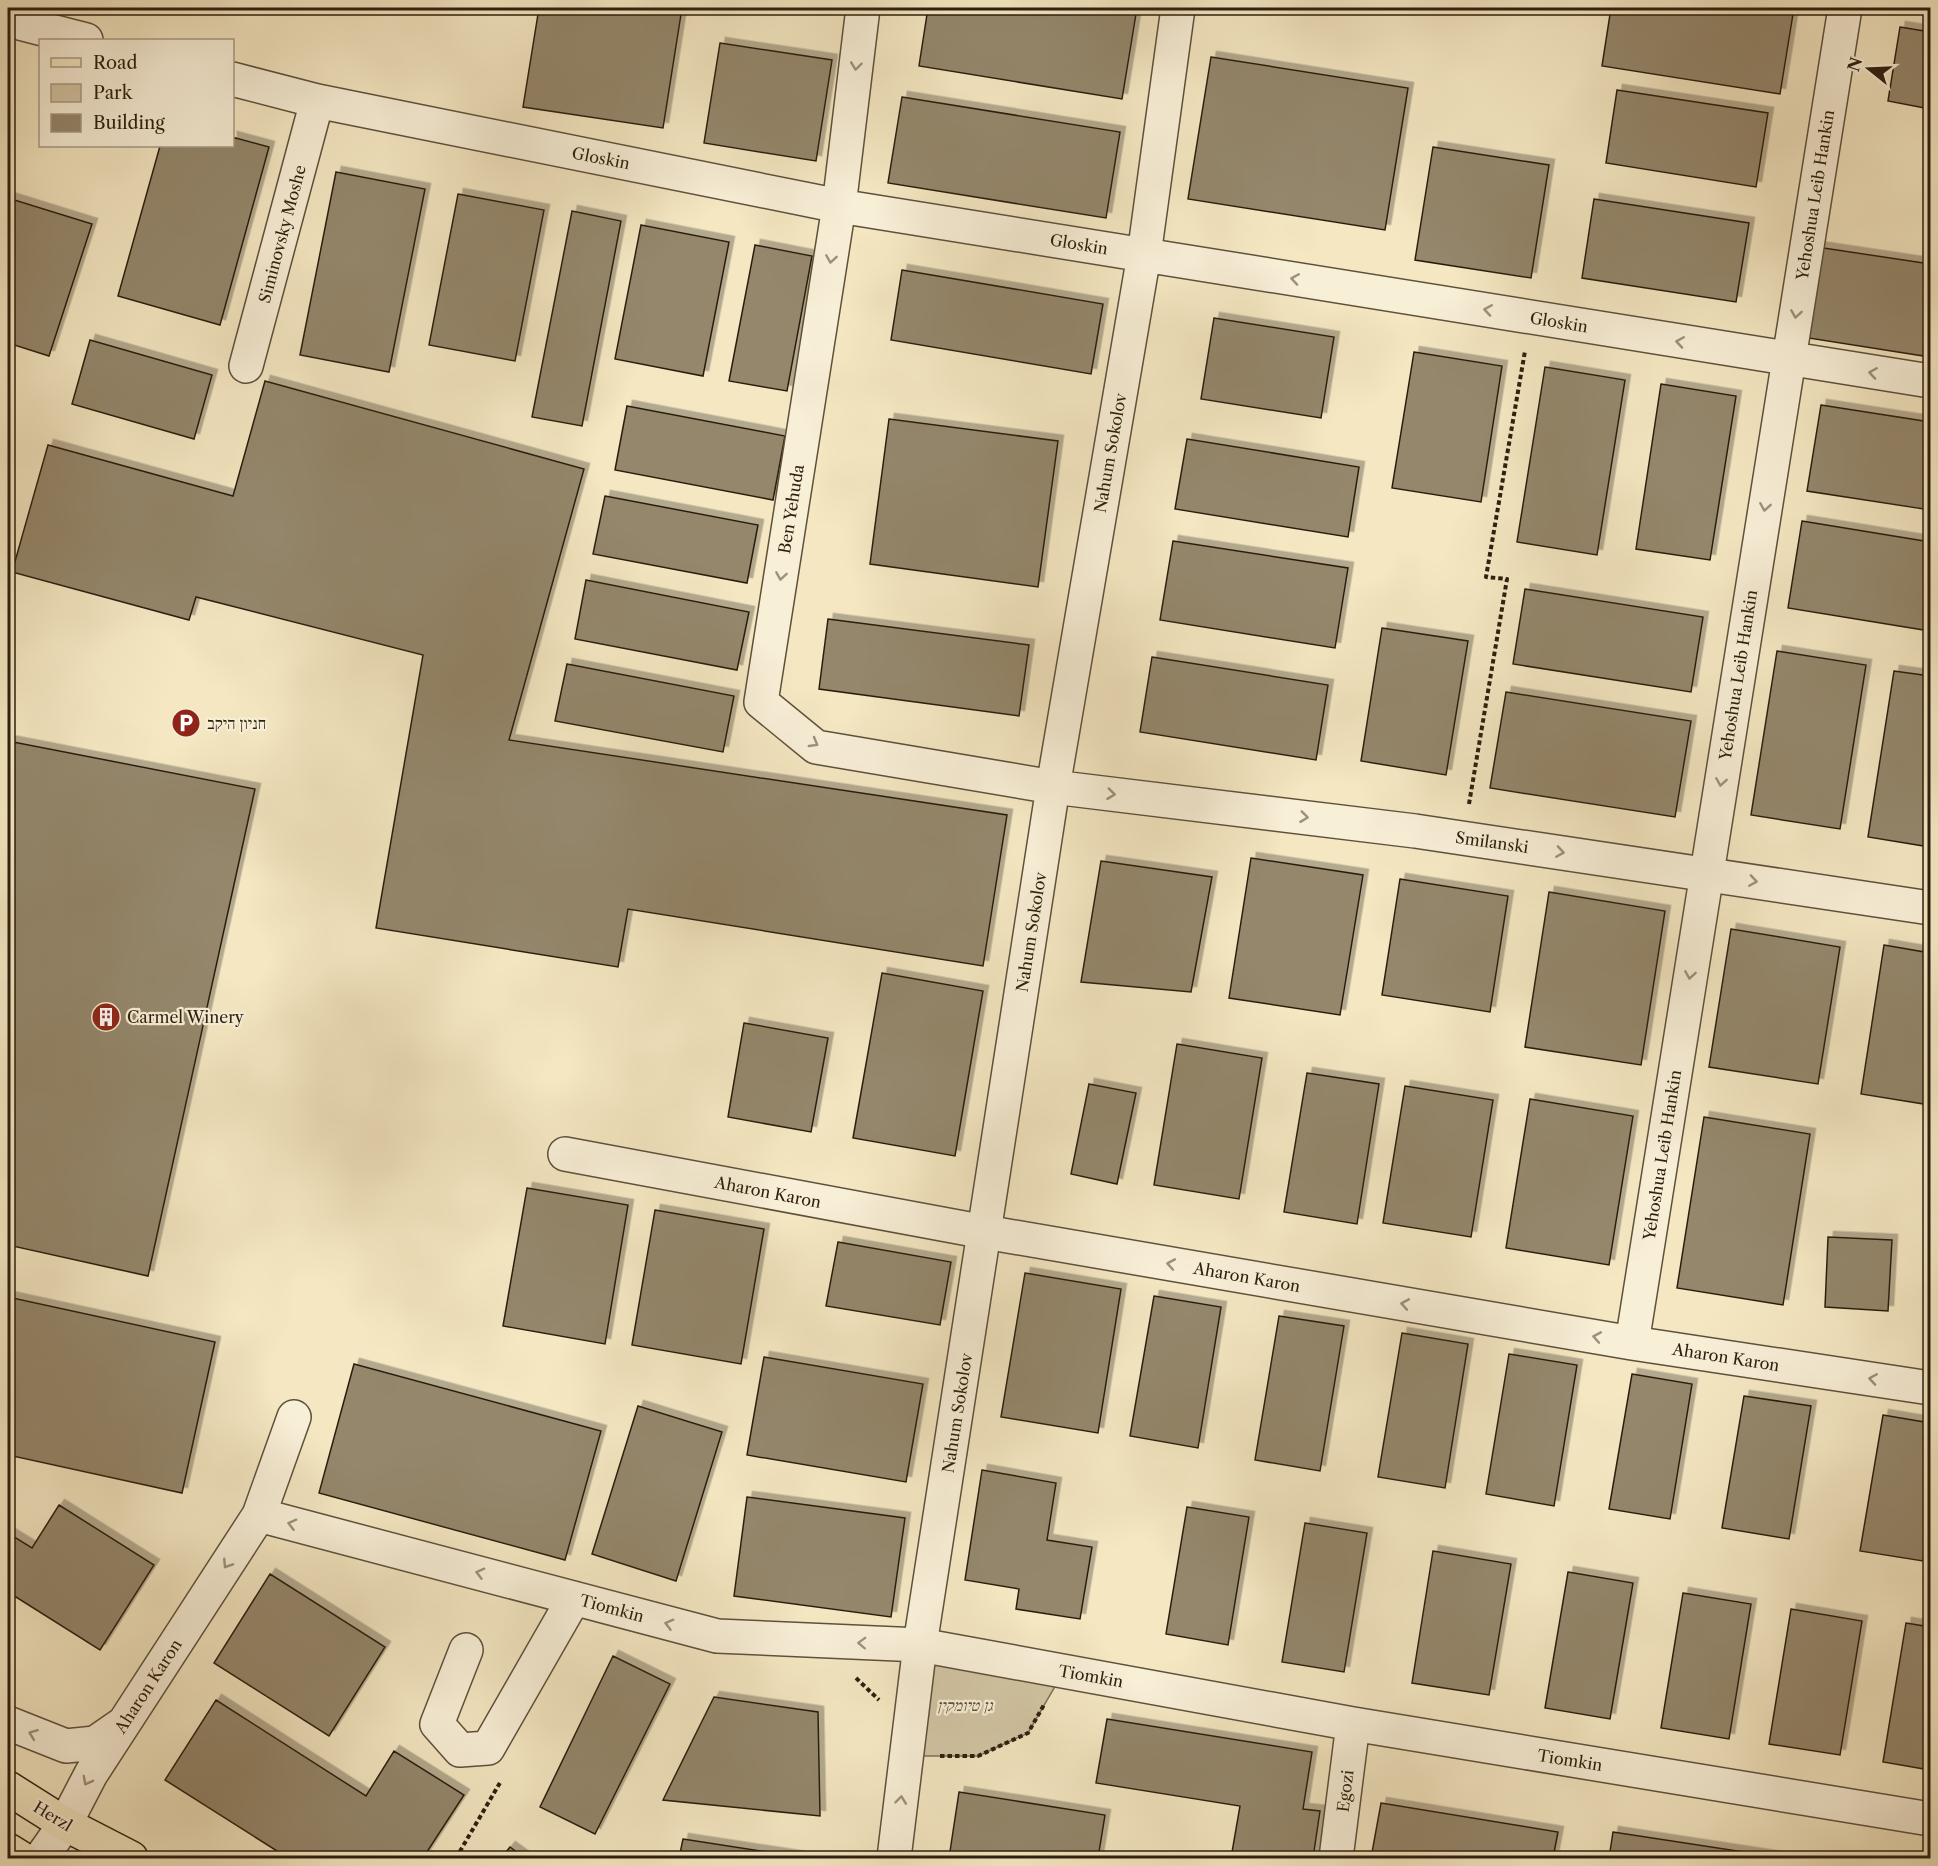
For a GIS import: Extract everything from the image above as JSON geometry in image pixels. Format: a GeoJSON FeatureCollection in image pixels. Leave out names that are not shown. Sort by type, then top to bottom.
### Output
{"type":"FeatureCollection","features":[{"type":"Feature","properties":{"kind":"main road","name":"Herzl"},"geometry":{"type":"LineString","coordinates":[[8,1788],[65,1824],[131,1858]]}},
{"type":"Feature","properties":{"kind":"main road"},"geometry":{"type":"LineString","coordinates":[[8,1850],[21,1858]]}},
{"type":"Feature","properties":{"kind":"street","name":"Ben Yehuda"},"geometry":{"type":"LineString","coordinates":[[863,8],[839,206],[761,702],[816,747],[1053,787]]}},
{"type":"Feature","properties":{"kind":"street","name":"Nahum Sokolov"},"geometry":{"type":"LineString","coordinates":[[894,1858],[920,1645],[1053,787],[1144,255],[1178,8]]}},
{"type":"Feature","properties":{"kind":"street","name":"Yehoshua Leib Hankin"},"geometry":{"type":"LineString","coordinates":[[1632,1343],[1845,8]]}},
{"type":"Feature","properties":{"kind":"street"},"geometry":{"type":"LineString","coordinates":[[8,20],[82,39]]}},
{"type":"Feature","properties":{"kind":"street","name":"Gloskin"},"geometry":{"type":"LineString","coordinates":[[234,80],[317,101],[839,206],[1930,381]]}},
{"type":"Feature","properties":{"kind":"street","name":"Siminovsky Moshe"},"geometry":{"type":"LineString","coordinates":[[246,366],[317,101]]}},
{"type":"Feature","properties":{"kind":"street","name":"Smilanski"},"geometry":{"type":"LineString","coordinates":[[1053,787],[1463,837],[1930,908]]}},
{"type":"Feature","properties":{"kind":"street","name":"Aharon Karon"},"geometry":{"type":"LineString","coordinates":[[565,1154],[985,1232],[1632,1343],[1930,1388]]}},
{"type":"Feature","properties":{"kind":"street","name":"Aharon Karon"},"geometry":{"type":"LineString","coordinates":[[41,1858],[65,1824],[91,1774],[259,1515],[294,1417]]}},
{"type":"Feature","properties":{"kind":"street","name":"Tiomkin"},"geometry":{"type":"LineString","coordinates":[[259,1515],[717,1636],[920,1645],[1353,1724],[1930,1819]]}},
{"type":"Feature","properties":{"kind":"street"},"geometry":{"type":"LineString","coordinates":[[466,1650],[437,1724],[460,1750],[488,1748],[574,1598]]}},
{"type":"Feature","properties":{"kind":"street"},"geometry":{"type":"LineString","coordinates":[[8,1724],[66,1746],[95,1743],[125,1722]]}},
{"type":"Feature","properties":{"kind":"street","name":"Egozi"},"geometry":{"type":"LineString","coordinates":[[1336,1858],[1353,1724]]}},
{"type":"Feature","properties":{"kind":"path"},"geometry":{"type":"LineString","coordinates":[[1463,837],[1507,579],[1486,577],[1530,317]]}},
{"type":"Feature","properties":{"kind":"path"},"geometry":{"type":"LineString","coordinates":[[816,1641],[908,1743],[978,1756],[1028,1733],[1064,1671]]}},
{"type":"Feature","properties":{"kind":"green space","name":"גן טיומקין"},"geometry":{"type":"Polygon","coordinates":[[[920,1645],[1064,1671],[1028,1733],[978,1756],[907,1756],[920,1645]]]}},
{"type":"Feature","properties":{"kind":"building"},"geometry":{"type":"Polygon","coordinates":[[[71,8],[88,8],[87,12],[71,8]]]}},
{"type":"Feature","properties":{"kind":"building"},"geometry":{"type":"Polygon","coordinates":[[[539,8],[682,8],[663,128],[523,107],[539,8]]]}},
{"type":"Feature","properties":{"kind":"building"},"geometry":{"type":"Polygon","coordinates":[[[800,8],[831,8],[830,13],[800,8]]]}},
{"type":"Feature","properties":{"kind":"building"},"geometry":{"type":"Polygon","coordinates":[[[928,8],[1093,8],[1136,14],[1122,99],[919,66],[928,8]]]}},
{"type":"Feature","properties":{"kind":"building"},"geometry":{"type":"Polygon","coordinates":[[[1611,8],[1753,8],[1793,14],[1780,94],[1602,66],[1611,8]]]}},
{"type":"Feature","properties":{"kind":"building"},"geometry":{"type":"Polygon","coordinates":[[[1900,27],[1930,32],[1930,109],[1888,101],[1900,27]]]}},
{"type":"Feature","properties":{"kind":"building"},"geometry":{"type":"Polygon","coordinates":[[[720,43],[832,60],[816,161],[704,143],[720,43]]]}},
{"type":"Feature","properties":{"kind":"building"},"geometry":{"type":"Polygon","coordinates":[[[1211,57],[1408,88],[1385,230],[1188,199],[1211,57]]]}},
{"type":"Feature","properties":{"kind":"building"},"geometry":{"type":"Polygon","coordinates":[[[1617,90],[1768,113],[1756,187],[1606,163],[1617,90]]]}},
{"type":"Feature","properties":{"kind":"building"},"geometry":{"type":"Polygon","coordinates":[[[902,97],[1120,132],[1106,218],[888,183],[902,97]]]}},
{"type":"Feature","properties":{"kind":"building"},"geometry":{"type":"Polygon","coordinates":[[[234,138],[269,147],[220,325],[118,296],[160,147],[234,147],[234,138]]]}},
{"type":"Feature","properties":{"kind":"building"},"geometry":{"type":"Polygon","coordinates":[[[1433,147],[1549,165],[1531,278],[1415,260],[1433,147]]]}},
{"type":"Feature","properties":{"kind":"building"},"geometry":{"type":"Polygon","coordinates":[[[336,172],[425,189],[389,372],[300,355],[336,172]]]}},
{"type":"Feature","properties":{"kind":"building"},"geometry":{"type":"Polygon","coordinates":[[[458,194],[544,210],[515,361],[429,345],[458,194]]]}},
{"type":"Feature","properties":{"kind":"building"},"geometry":{"type":"Polygon","coordinates":[[[8,198],[92,224],[49,356],[8,343],[8,198]]]}},
{"type":"Feature","properties":{"kind":"building"},"geometry":{"type":"Polygon","coordinates":[[[1594,199],[1749,223],[1736,302],[1582,278],[1594,199]]]}},
{"type":"Feature","properties":{"kind":"building"},"geometry":{"type":"Polygon","coordinates":[[[572,211],[621,221],[582,426],[532,417],[572,211]]]}},
{"type":"Feature","properties":{"kind":"building"},"geometry":{"type":"Polygon","coordinates":[[[641,225],[729,242],[703,376],[615,359],[641,225]]]}},
{"type":"Feature","properties":{"kind":"building"},"geometry":{"type":"Polygon","coordinates":[[[755,245],[812,256],[787,391],[729,381],[755,245]]]}},
{"type":"Feature","properties":{"kind":"building"},"geometry":{"type":"Polygon","coordinates":[[[1817,247],[1930,264],[1930,357],[1802,337],[1817,247]]]}},
{"type":"Feature","properties":{"kind":"building"},"geometry":{"type":"Polygon","coordinates":[[[902,270],[1103,304],[1091,374],[891,340],[902,270]]]}},
{"type":"Feature","properties":{"kind":"building"},"geometry":{"type":"Polygon","coordinates":[[[1214,318],[1334,337],[1321,418],[1201,399],[1214,318]]]}},
{"type":"Feature","properties":{"kind":"building"},"geometry":{"type":"Polygon","coordinates":[[[90,340],[212,375],[194,439],[72,404],[90,340]]]}},
{"type":"Feature","properties":{"kind":"building"},"geometry":{"type":"Polygon","coordinates":[[[1414,352],[1502,366],[1481,502],[1392,488],[1414,352]]]}},
{"type":"Feature","properties":{"kind":"building"},"geometry":{"type":"Polygon","coordinates":[[[1545,367],[1625,380],[1597,555],[1517,542],[1545,367]]]}},
{"type":"Feature","properties":{"kind":"building"},"geometry":{"type":"Polygon","coordinates":[[[265,381],[584,469],[509,740],[1007,815],[983,966],[628,909],[618,967],[376,928],[423,655],[196,597],[189,620],[12,572],[48,445],[233,496],[265,381]]]}},
{"type":"Feature","properties":{"kind":"building"},"geometry":{"type":"Polygon","coordinates":[[[1661,384],[1736,396],[1710,560],[1636,549],[1661,384]]]}},
{"type":"Feature","properties":{"kind":"building"},"geometry":{"type":"Polygon","coordinates":[[[1821,405],[1930,422],[1930,510],[1807,491],[1821,405]]]}},
{"type":"Feature","properties":{"kind":"building"},"geometry":{"type":"Polygon","coordinates":[[[627,406],[785,436],[773,500],[615,470],[627,406]]]}},
{"type":"Feature","properties":{"kind":"building"},"geometry":{"type":"Polygon","coordinates":[[[889,419],[1058,441],[1038,587],[870,564],[889,419]]]}},
{"type":"Feature","properties":{"kind":"building"},"geometry":{"type":"Polygon","coordinates":[[[1187,439],[1359,467],[1348,537],[1175,509],[1187,439]]]}},
{"type":"Feature","properties":{"kind":"building"},"geometry":{"type":"Polygon","coordinates":[[[605,496],[758,525],[747,583],[593,554],[605,496]]]}},
{"type":"Feature","properties":{"kind":"building"},"geometry":{"type":"Polygon","coordinates":[[[1802,521],[1930,542],[1930,631],[1788,608],[1802,521]]]}},
{"type":"Feature","properties":{"kind":"building"},"geometry":{"type":"Polygon","coordinates":[[[1173,541],[1348,568],[1335,648],[1160,620],[1173,541]]]}},
{"type":"Feature","properties":{"kind":"building"},"geometry":{"type":"Polygon","coordinates":[[[586,580],[749,612],[737,670],[575,639],[586,580]]]}},
{"type":"Feature","properties":{"kind":"building"},"geometry":{"type":"Polygon","coordinates":[[[1525,589],[1703,617],[1691,692],[1513,664],[1525,589]]]}},
{"type":"Feature","properties":{"kind":"building"},"geometry":{"type":"Polygon","coordinates":[[[828,619],[1029,645],[1019,716],[819,689],[828,619]]]}},
{"type":"Feature","properties":{"kind":"building"},"geometry":{"type":"Polygon","coordinates":[[[1382,628],[1468,641],[1446,775],[1361,761],[1382,628]]]}},
{"type":"Feature","properties":{"kind":"building"},"geometry":{"type":"Polygon","coordinates":[[[1777,651],[1866,665],[1840,829],[1751,815],[1777,651]]]}},
{"type":"Feature","properties":{"kind":"building"},"geometry":{"type":"Polygon","coordinates":[[[1152,657],[1328,685],[1316,760],[1140,732],[1152,657]]]}},
{"type":"Feature","properties":{"kind":"building"},"geometry":{"type":"Polygon","coordinates":[[[567,664],[734,696],[723,752],[555,721],[567,664]]]}},
{"type":"Feature","properties":{"kind":"building"},"geometry":{"type":"Polygon","coordinates":[[[1894,671],[1930,676],[1930,847],[1868,837],[1894,671]]]}},
{"type":"Feature","properties":{"kind":"building"},"geometry":{"type":"Polygon","coordinates":[[[1506,692],[1691,721],[1675,817],[1490,788],[1506,692]]]}},
{"type":"Feature","properties":{"kind":"building","name":"Carmel Winery"},"geometry":{"type":"Polygon","coordinates":[[[8,741],[255,789],[148,1276],[8,1245],[8,741]]]}},
{"type":"Feature","properties":{"kind":"building"},"geometry":{"type":"Polygon","coordinates":[[[1251,858],[1363,875],[1340,1015],[1229,998],[1251,858]]]}},
{"type":"Feature","properties":{"kind":"building"},"geometry":{"type":"Polygon","coordinates":[[[1101,861],[1212,877],[1191,992],[1081,982],[1101,861]]]}},
{"type":"Feature","properties":{"kind":"building"},"geometry":{"type":"Polygon","coordinates":[[[1400,879],[1508,896],[1490,1012],[1382,995],[1400,879]]]}},
{"type":"Feature","properties":{"kind":"building"},"geometry":{"type":"Polygon","coordinates":[[[1549,892],[1665,911],[1641,1065],[1525,1047],[1549,892]]]}},
{"type":"Feature","properties":{"kind":"building"},"geometry":{"type":"Polygon","coordinates":[[[1731,929],[1840,947],[1818,1084],[1709,1067],[1731,929]]]}},
{"type":"Feature","properties":{"kind":"building"},"geometry":{"type":"Polygon","coordinates":[[[1884,945],[1930,953],[1930,1105],[1861,1094],[1884,945]]]}},
{"type":"Feature","properties":{"kind":"building"},"geometry":{"type":"Polygon","coordinates":[[[882,973],[983,991],[955,1156],[853,1138],[882,973]]]}},
{"type":"Feature","properties":{"kind":"building"},"geometry":{"type":"Polygon","coordinates":[[[744,1023],[828,1038],[811,1132],[728,1117],[744,1023]]]}},
{"type":"Feature","properties":{"kind":"building"},"geometry":{"type":"Polygon","coordinates":[[[1177,1044],[1262,1058],[1239,1199],[1154,1185],[1177,1044]]]}},
{"type":"Feature","properties":{"kind":"building"},"geometry":{"type":"Polygon","coordinates":[[[1307,1073],[1379,1084],[1357,1224],[1284,1212],[1307,1073]]]}},
{"type":"Feature","properties":{"kind":"building"},"geometry":{"type":"Polygon","coordinates":[[[1089,1084],[1136,1093],[1117,1184],[1071,1174],[1089,1084]]]}},
{"type":"Feature","properties":{"kind":"building"},"geometry":{"type":"Polygon","coordinates":[[[1405,1086],[1493,1100],[1471,1237],[1383,1223],[1405,1086]]]}},
{"type":"Feature","properties":{"kind":"building"},"geometry":{"type":"Polygon","coordinates":[[[1530,1099],[1633,1116],[1609,1265],[1506,1248],[1530,1099]]]}},
{"type":"Feature","properties":{"kind":"building"},"geometry":{"type":"Polygon","coordinates":[[[1704,1117],[1810,1134],[1783,1305],[1677,1288],[1704,1117]]]}},
{"type":"Feature","properties":{"kind":"building"},"geometry":{"type":"Polygon","coordinates":[[[527,1188],[628,1205],[605,1344],[503,1326],[527,1188]]]}},
{"type":"Feature","properties":{"kind":"building"},"geometry":{"type":"Polygon","coordinates":[[[655,1210],[764,1229],[741,1364],[632,1345],[655,1210]]]}},
{"type":"Feature","properties":{"kind":"building"},"geometry":{"type":"Polygon","coordinates":[[[1828,1237],[1892,1240],[1888,1311],[1825,1307],[1828,1237]]]}},
{"type":"Feature","properties":{"kind":"building"},"geometry":{"type":"Polygon","coordinates":[[[838,1242],[951,1262],[940,1325],[826,1306],[838,1242]]]}},
{"type":"Feature","properties":{"kind":"building"},"geometry":{"type":"Polygon","coordinates":[[[1025,1273],[1121,1289],[1098,1433],[1001,1417],[1025,1273]]]}},
{"type":"Feature","properties":{"kind":"building"},"geometry":{"type":"Polygon","coordinates":[[[1154,1296],[1221,1307],[1198,1448],[1130,1436],[1154,1296]]]}},
{"type":"Feature","properties":{"kind":"building"},"geometry":{"type":"Polygon","coordinates":[[[8,1297],[215,1342],[182,1493],[8,1455],[8,1297]]]}},
{"type":"Feature","properties":{"kind":"building"},"geometry":{"type":"Polygon","coordinates":[[[1279,1316],[1344,1326],[1320,1471],[1255,1460],[1279,1316]]]}},
{"type":"Feature","properties":{"kind":"building"},"geometry":{"type":"Polygon","coordinates":[[[1402,1333],[1468,1344],[1445,1488],[1378,1477],[1402,1333]]]}},
{"type":"Feature","properties":{"kind":"building"},"geometry":{"type":"Polygon","coordinates":[[[1509,1354],[1577,1365],[1554,1506],[1486,1494],[1509,1354]]]}},
{"type":"Feature","properties":{"kind":"building"},"geometry":{"type":"Polygon","coordinates":[[[764,1357],[923,1384],[906,1482],[747,1455],[764,1357]]]}},
{"type":"Feature","properties":{"kind":"building"},"geometry":{"type":"Polygon","coordinates":[[[354,1364],[601,1431],[565,1560],[319,1493],[354,1364]]]}},
{"type":"Feature","properties":{"kind":"building"},"geometry":{"type":"Polygon","coordinates":[[[1632,1374],[1692,1384],[1670,1519],[1609,1509],[1632,1374]]]}},
{"type":"Feature","properties":{"kind":"building"},"geometry":{"type":"Polygon","coordinates":[[[1744,1396],[1811,1406],[1789,1539],[1722,1528],[1744,1396]]]}},
{"type":"Feature","properties":{"kind":"building"},"geometry":{"type":"Polygon","coordinates":[[[638,1406],[722,1432],[676,1581],[592,1554],[638,1406]]]}},
{"type":"Feature","properties":{"kind":"building"},"geometry":{"type":"Polygon","coordinates":[[[1883,1415],[1930,1423],[1930,1514],[1923,1561],[1860,1551],[1883,1415]]]}},
{"type":"Feature","properties":{"kind":"building"},"geometry":{"type":"Polygon","coordinates":[[[982,1470],[1056,1483],[1047,1540],[1092,1547],[1080,1619],[1016,1609],[1019,1589],[965,1580],[982,1470]]]}},
{"type":"Feature","properties":{"kind":"building"},"geometry":{"type":"Polygon","coordinates":[[[747,1497],[905,1518],[891,1617],[734,1596],[747,1497]]]}},
{"type":"Feature","properties":{"kind":"building"},"geometry":{"type":"Polygon","coordinates":[[[59,1505],[154,1565],[100,1650],[8,1592],[8,1533],[32,1548],[59,1505]]]}},
{"type":"Feature","properties":{"kind":"building"},"geometry":{"type":"Polygon","coordinates":[[[1187,1507],[1249,1517],[1228,1645],[1166,1634],[1187,1507]]]}},
{"type":"Feature","properties":{"kind":"building"},"geometry":{"type":"Polygon","coordinates":[[[1305,1523],[1367,1533],[1344,1672],[1282,1662],[1305,1523]]]}},
{"type":"Feature","properties":{"kind":"building"},"geometry":{"type":"Polygon","coordinates":[[[1433,1551],[1511,1564],[1489,1695],[1412,1683],[1433,1551]]]}},
{"type":"Feature","properties":{"kind":"building"},"geometry":{"type":"Polygon","coordinates":[[[1568,1572],[1633,1583],[1610,1719],[1545,1708],[1568,1572]]]}},
{"type":"Feature","properties":{"kind":"building"},"geometry":{"type":"Polygon","coordinates":[[[270,1574],[385,1647],[329,1736],[214,1663],[270,1574]]]}},
{"type":"Feature","properties":{"kind":"building"},"geometry":{"type":"Polygon","coordinates":[[[1683,1593],[1751,1604],[1729,1739],[1661,1728],[1683,1593]]]}},
{"type":"Feature","properties":{"kind":"building"},"geometry":{"type":"Polygon","coordinates":[[[1791,1609],[1862,1621],[1840,1755],[1769,1744],[1791,1609]]]}},
{"type":"Feature","properties":{"kind":"building"},"geometry":{"type":"Polygon","coordinates":[[[1906,1623],[1930,1627],[1930,1770],[1883,1762],[1906,1623]]]}},
{"type":"Feature","properties":{"kind":"building"},"geometry":{"type":"Polygon","coordinates":[[[613,1656],[670,1684],[595,1834],[540,1807],[613,1656]]]}},
{"type":"Feature","properties":{"kind":"building"},"geometry":{"type":"Polygon","coordinates":[[[714,1697],[818,1712],[820,1816],[663,1800],[714,1697]]]}},
{"type":"Feature","properties":{"kind":"building"},"geometry":{"type":"Polygon","coordinates":[[[216,1700],[366,1796],[394,1751],[464,1795],[423,1858],[288,1858],[165,1780],[216,1700]]]}},
{"type":"Feature","properties":{"kind":"building"},"geometry":{"type":"Polygon","coordinates":[[[1107,1719],[1312,1752],[1303,1809],[1320,1811],[1313,1858],[1231,1858],[1240,1806],[1096,1783],[1107,1719]]]}},
{"type":"Feature","properties":{"kind":"building"},"geometry":{"type":"Polygon","coordinates":[[[959,1792],[1105,1815],[1098,1858],[949,1858],[959,1792]]]}},
{"type":"Feature","properties":{"kind":"building"},"geometry":{"type":"Polygon","coordinates":[[[1381,1803],[1558,1832],[1553,1858],[1371,1858],[1381,1803]]]}},
{"type":"Feature","properties":{"kind":"building"},"geometry":{"type":"Polygon","coordinates":[[[1613,1832],[1784,1858],[1609,1858],[1613,1832]]]}},
{"type":"Feature","properties":{"kind":"building"},"geometry":{"type":"Polygon","coordinates":[[[683,1839],[807,1858],[679,1858],[683,1839]]]}},
{"type":"Feature","properties":{"kind":"building"},"geometry":{"type":"Polygon","coordinates":[[[510,1847],[525,1858],[501,1858],[510,1847]]]}},
{"type":"Feature","properties":{"kind":"place","name":"חניון היקב"},"geometry":{"type":"Point","coordinates":[186,723]}},
{"type":"Feature","properties":{"kind":"place","name":"Carmel Winery"},"geometry":{"type":"Point","coordinates":[106,1017]}}]}
